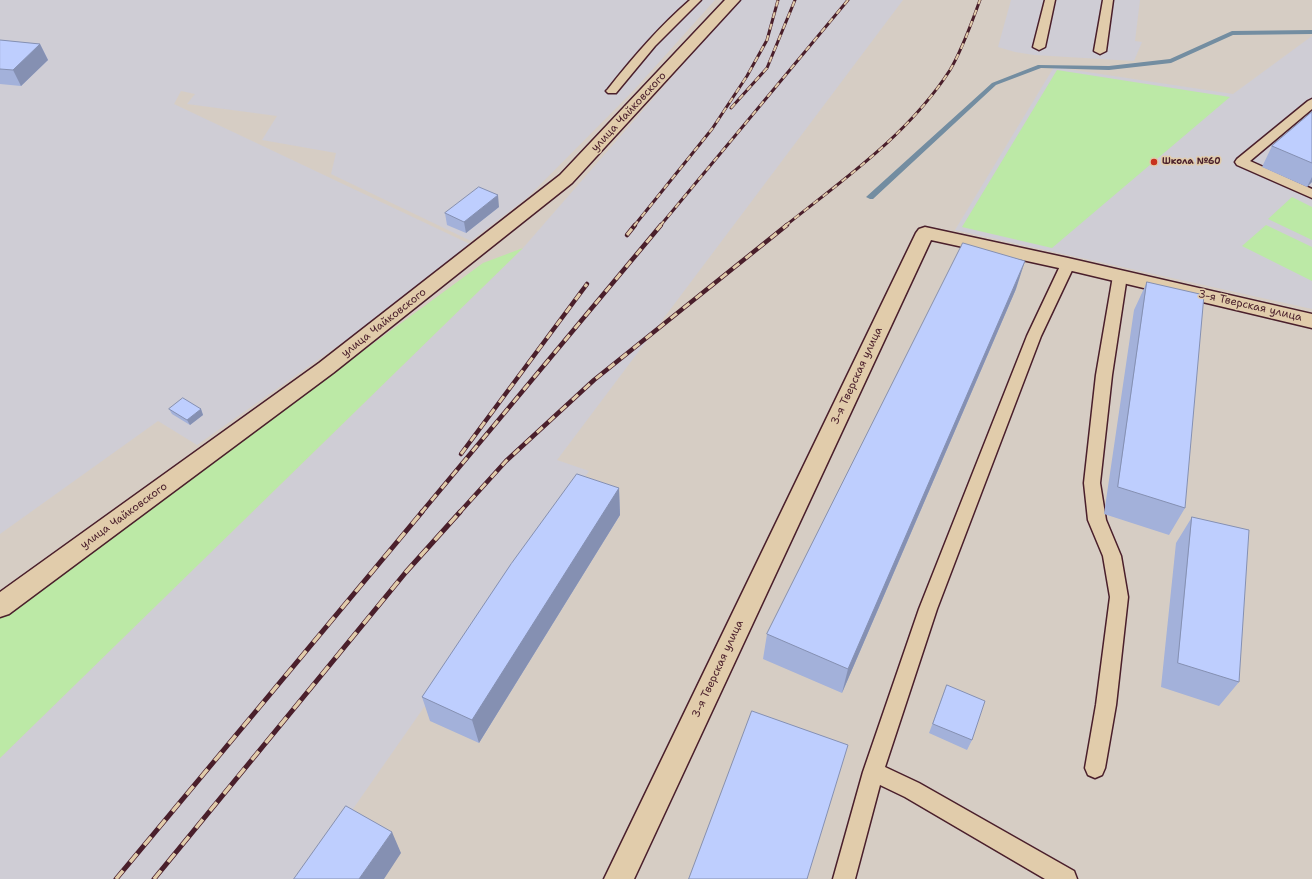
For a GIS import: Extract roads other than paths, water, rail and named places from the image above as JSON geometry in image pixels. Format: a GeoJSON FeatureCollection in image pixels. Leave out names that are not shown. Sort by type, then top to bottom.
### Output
{"type":"FeatureCollection","features":[{"type":"Feature","properties":{"kind":"street","name":"улица Чайковского"},"geometry":{"type":"LineString","coordinates":[[0,606],[326,368],[566,179],[734,0]]}},
{"type":"Feature","properties":{"kind":"street","name":"3-я Тверская улица"},"geometry":{"type":"LineString","coordinates":[[619,879],[925,233],[1068,264],[1312,321]]}},
{"type":"Feature","properties":{"kind":"lane"},"geometry":{"type":"LineString","coordinates":[[612,91],[630,67],[672,20],[696,0]]}},
{"type":"Feature","properties":{"kind":"lane"},"geometry":{"type":"LineString","coordinates":[[1039,47],[1050,0]]}},
{"type":"Feature","properties":{"kind":"lane"},"geometry":{"type":"LineString","coordinates":[[1100,51],[1108,0]]}},
{"type":"Feature","properties":{"kind":"lane"},"geometry":{"type":"LineString","coordinates":[[1312,103],[1241,162],[1312,194]]}},
{"type":"Feature","properties":{"kind":"lane"},"geometry":{"type":"LineString","coordinates":[[844,879],[873,772],[928,609],[1034,336],[1068,264]]}},
{"type":"Feature","properties":{"kind":"lane"},"geometry":{"type":"LineString","coordinates":[[1095,768],[1106,705],[1119,596],[1112,556],[1097,520],[1092,482],[1104,375],[1120,276]]}},
{"type":"Feature","properties":{"kind":"lane"},"geometry":{"type":"LineString","coordinates":[[873,772],[912,790],[1066,879]]}},
{"type":"Feature","properties":{"kind":"waterway"},"geometry":{"type":"LineString","coordinates":[[870,197],[994,84],[1040,66],[1109,68],[1171,61],[1232,33],[1312,32]]}},
{"type":"Feature","properties":{"kind":"railway"},"geometry":{"type":"LineString","coordinates":[[634,226],[712,129],[747,76],[767,40],[778,0]]}},
{"type":"Feature","properties":{"kind":"railway"},"geometry":{"type":"LineString","coordinates":[[731,108],[767,68],[795,0]]}},
{"type":"Feature","properties":{"kind":"railway"},"geometry":{"type":"LineString","coordinates":[[660,226],[848,0]]}},
{"type":"Feature","properties":{"kind":"railway"},"geometry":{"type":"LineString","coordinates":[[785,226],[874,154],[915,115],[934,93],[955,62],[980,0]]}},
{"type":"Feature","properties":{"kind":"railway"},"geometry":{"type":"LineString","coordinates":[[627,235],[635,225]]}},
{"type":"Feature","properties":{"kind":"railway"},"geometry":{"type":"LineString","coordinates":[[421,513],[661,225]]}},
{"type":"Feature","properties":{"kind":"railway"},"geometry":{"type":"LineString","coordinates":[[459,513],[506,461],[594,380],[787,225]]}},
{"type":"Feature","properties":{"kind":"railway"},"geometry":{"type":"LineString","coordinates":[[461,454],[587,284]]}},
{"type":"Feature","properties":{"kind":"railway"},"geometry":{"type":"LineString","coordinates":[[116,879],[422,512]]}},
{"type":"Feature","properties":{"kind":"railway"},"geometry":{"type":"LineString","coordinates":[[154,879],[406,572],[460,512]]}},
{"type":"Feature","properties":{"kind":"place","name":"Школа №60"},"geometry":{"type":"Point","coordinates":[1154,162]}}]}
